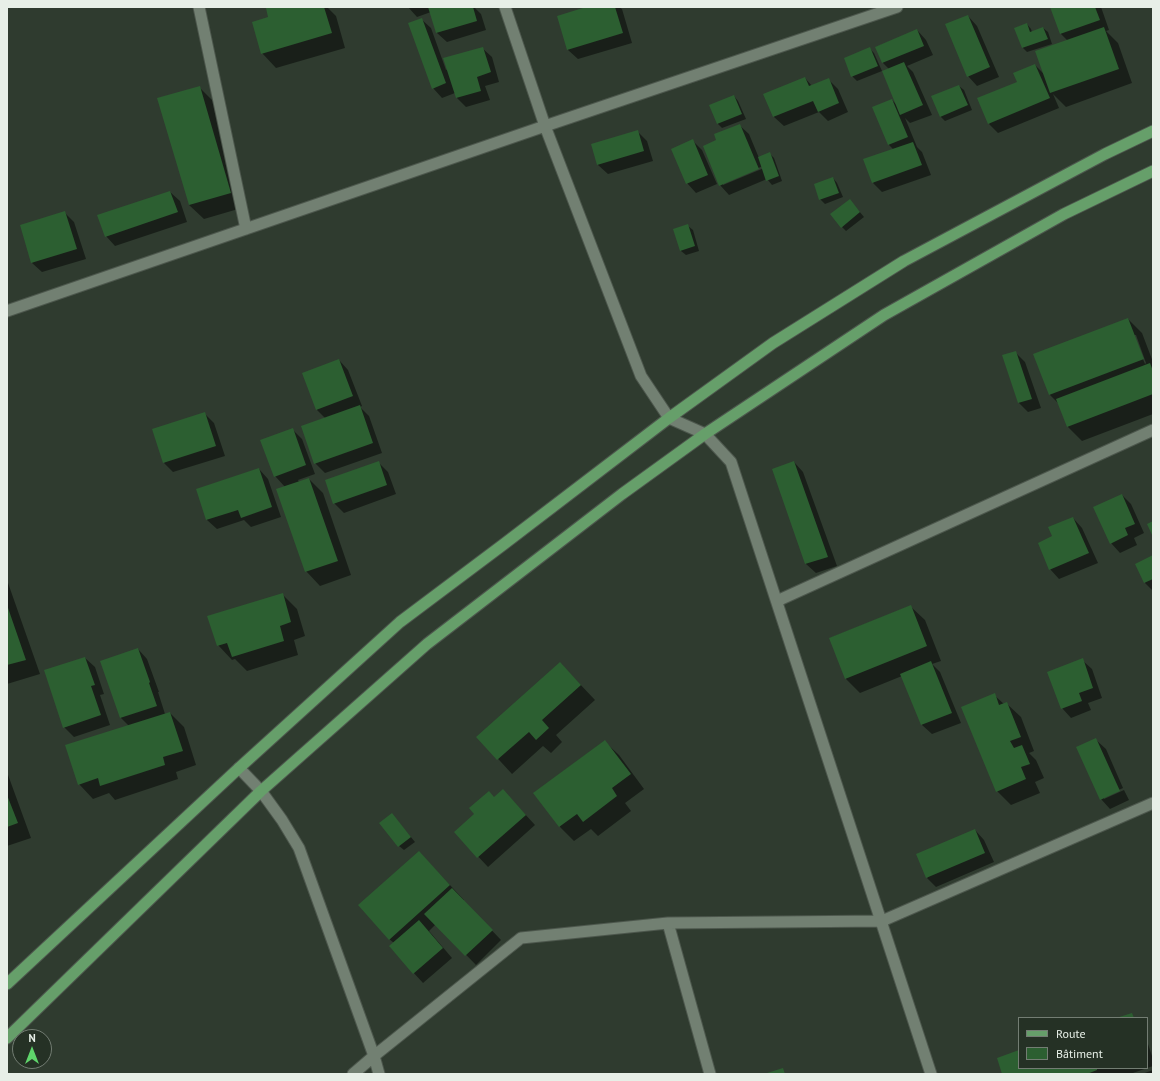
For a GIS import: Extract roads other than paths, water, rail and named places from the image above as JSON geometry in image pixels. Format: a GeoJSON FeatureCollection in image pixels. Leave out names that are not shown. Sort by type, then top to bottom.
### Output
{"type":"FeatureCollection","features":[{"type":"Feature","properties":{"kind":"main road"},"geometry":{"type":"LineString","coordinates":[[7,984],[239,768],[400,622],[669,418],[773,343],[904,261],[1105,154],[1153,131]]}},
{"type":"Feature","properties":{"kind":"main road"},"geometry":{"type":"LineString","coordinates":[[8,1033],[261,791],[427,644],[622,494],[705,434],[884,315],[1064,214],[1153,171]]}},
{"type":"Feature","properties":{"kind":"street"},"geometry":{"type":"LineString","coordinates":[[199,7],[246,229]]}},
{"type":"Feature","properties":{"kind":"street"},"geometry":{"type":"LineString","coordinates":[[505,7],[545,126],[641,376],[669,418],[705,434],[731,462],[932,1074]]}},
{"type":"Feature","properties":{"kind":"street"},"geometry":{"type":"LineString","coordinates":[[7,311],[896,7]]}},
{"type":"Feature","properties":{"kind":"street"},"geometry":{"type":"LineString","coordinates":[[777,601],[1153,430]]}},
{"type":"Feature","properties":{"kind":"street"},"geometry":{"type":"LineString","coordinates":[[239,768],[261,791],[282,820],[299,848],[374,1056],[379,1074]]}},
{"type":"Feature","properties":{"kind":"street"},"geometry":{"type":"LineString","coordinates":[[353,1074],[521,938],[668,923],[882,921],[1153,803]]}},
{"type":"Feature","properties":{"kind":"street"},"geometry":{"type":"LineString","coordinates":[[668,923],[710,1074]]}}]}
